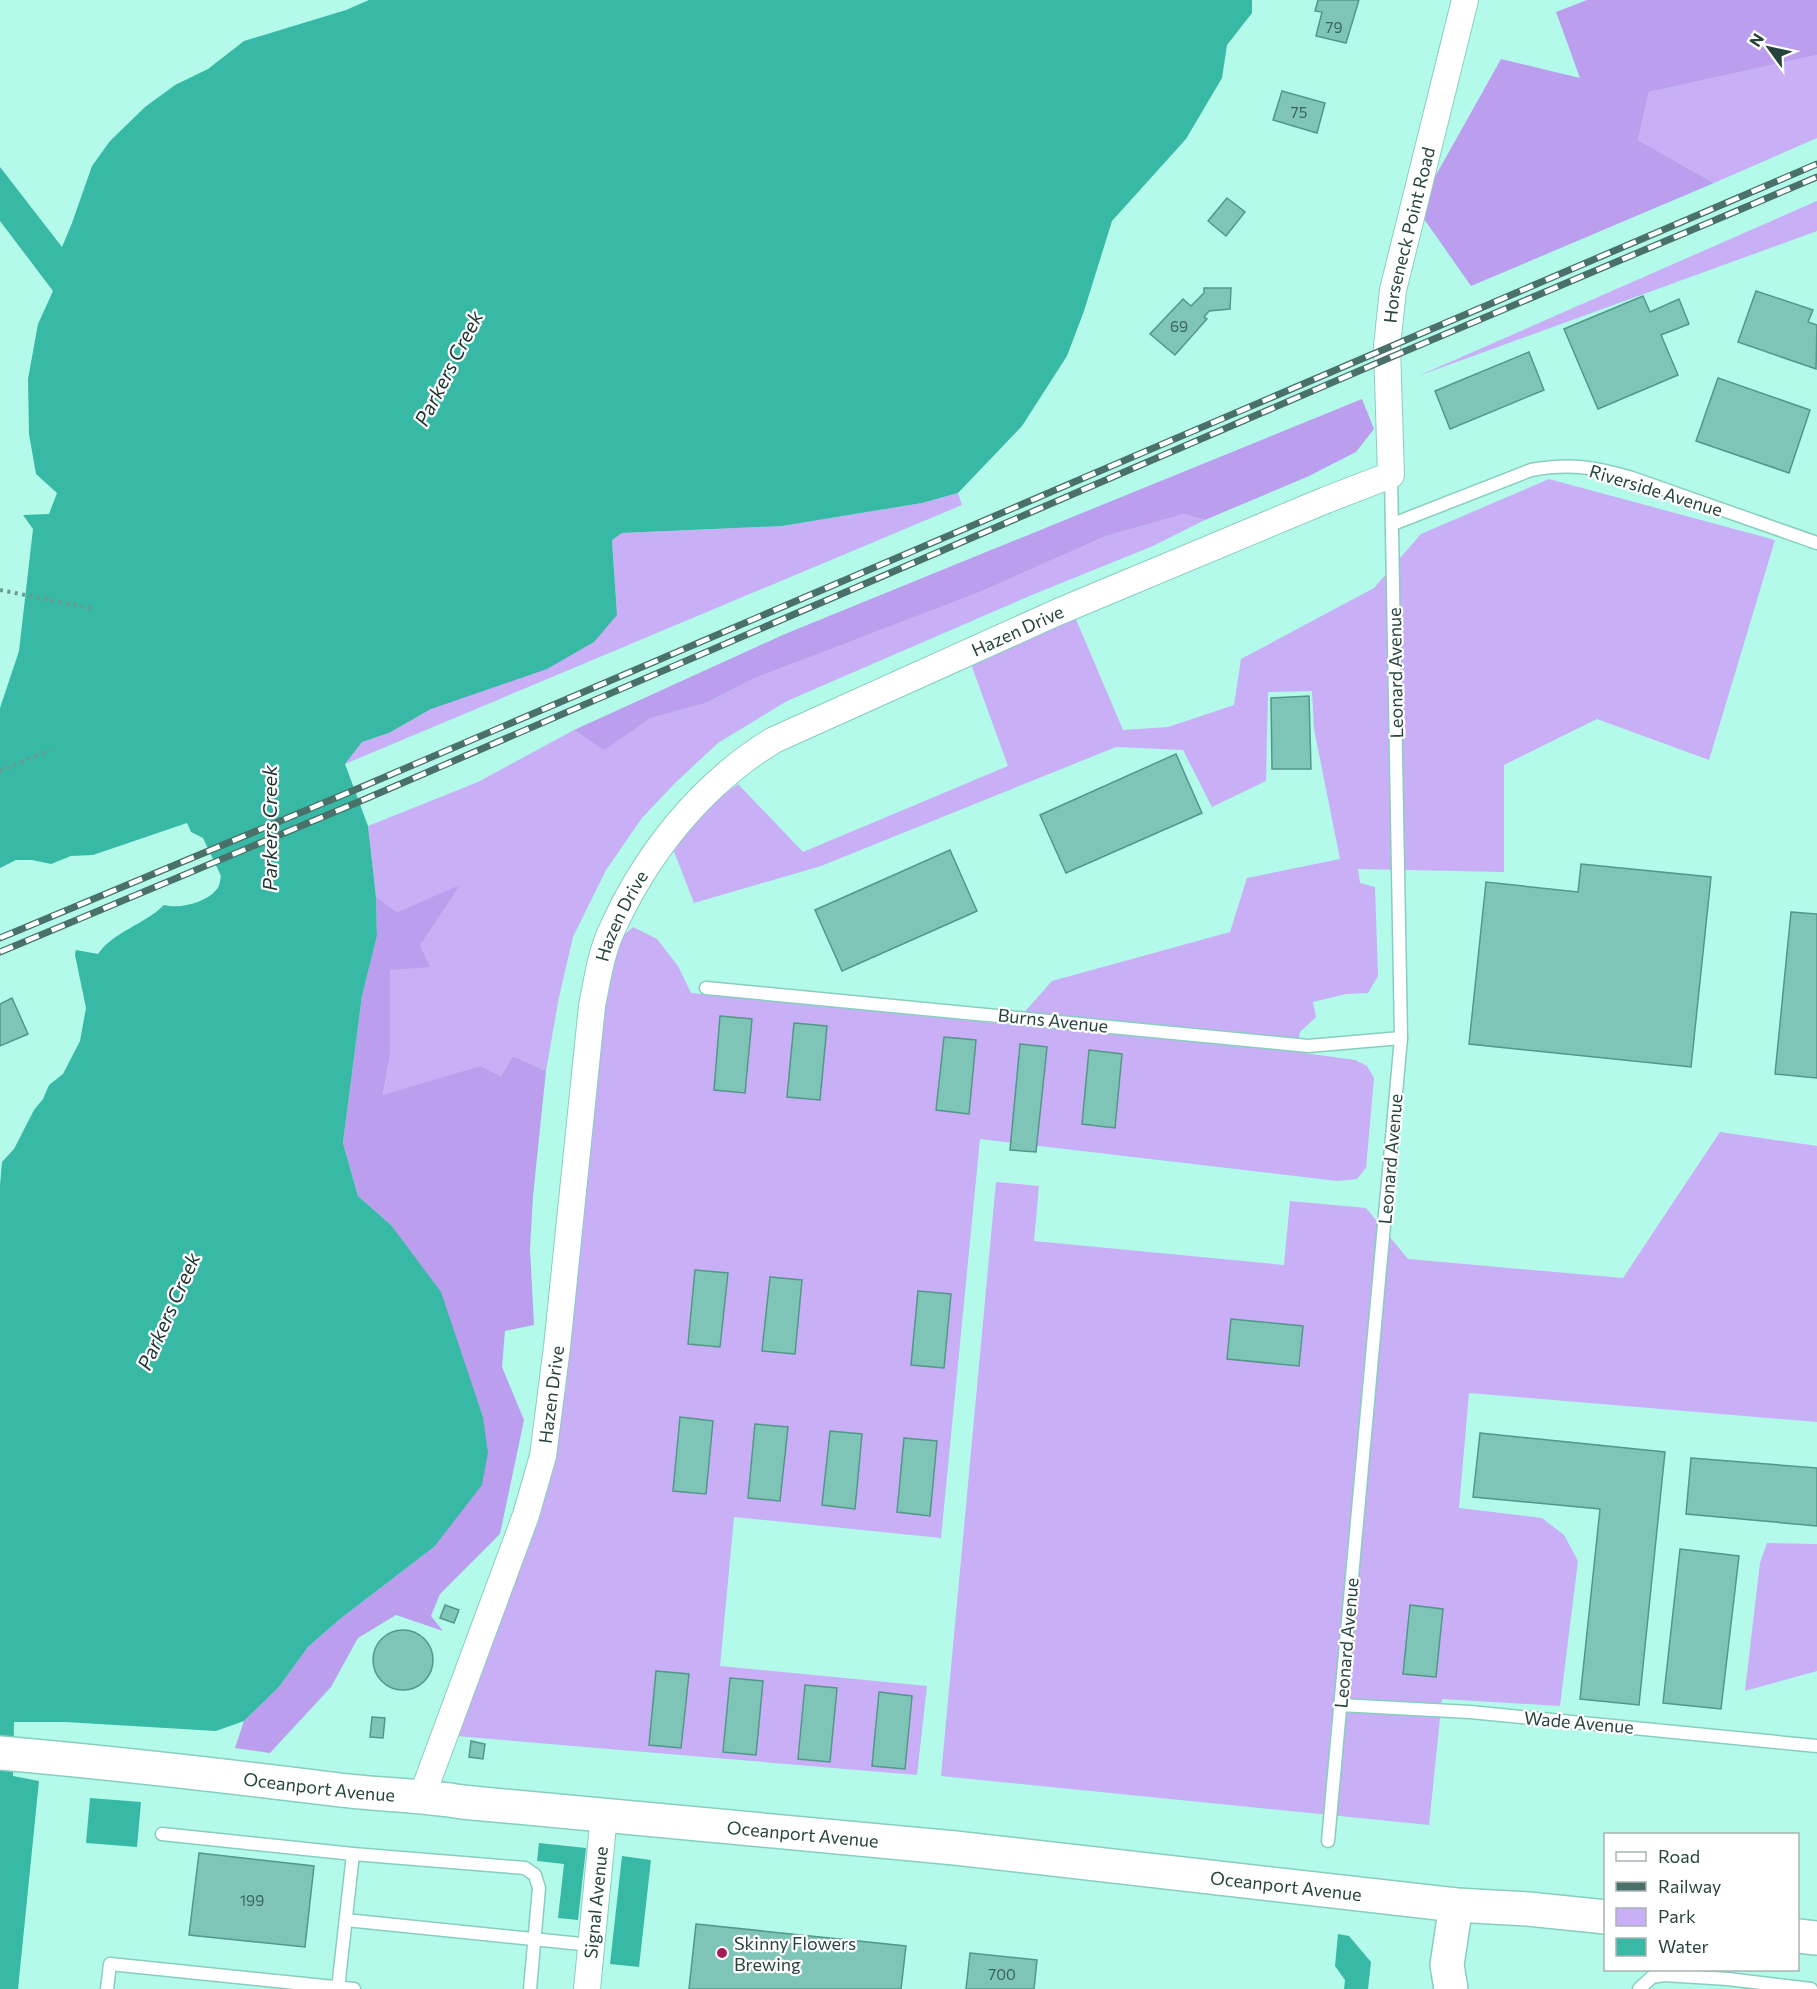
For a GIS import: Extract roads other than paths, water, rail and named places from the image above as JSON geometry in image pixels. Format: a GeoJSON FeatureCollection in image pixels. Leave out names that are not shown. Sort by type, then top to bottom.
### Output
{"type":"FeatureCollection","features":[{"type":"Feature","properties":{"kind":"main road","name":"Oceanport Avenue"},"geometry":{"type":"LineString","coordinates":[[11,1754],[92,1760],[347,1791],[422,1796],[462,1802],[955,1848],[1456,1905],[1604,1917]]}},
{"type":"Feature","properties":{"kind":"main road"},"geometry":{"type":"LineString","coordinates":[[1445,1981],[1456,1905]]}},
{"type":"Feature","properties":{"kind":"main road"},"geometry":{"type":"LineString","coordinates":[[1799,1936],[1817,1938]]}},
{"type":"Feature","properties":{"kind":"street","name":"Horseneck Point Road"},"geometry":{"type":"LineString","coordinates":[[1391,475],[1388,346],[1393,290],[1465,0]]}},
{"type":"Feature","properties":{"kind":"street","name":"Hazen Drive"},"geometry":{"type":"LineString","coordinates":[[422,1796],[526,1515],[543,1456],[557,1347],[592,1006],[599,970],[614,926],[640,878],[667,838],[719,779],[755,751],[794,729],[1058,612],[1391,475]]}},
{"type":"Feature","properties":{"kind":"street","name":"Signal Avenue"},"geometry":{"type":"LineString","coordinates":[[587,1989],[604,1815]]}},
{"type":"Feature","properties":{"kind":"lane","name":"Riverside Avenue"},"geometry":{"type":"LineString","coordinates":[[1393,524],[1531,470],[1572,465],[1605,470],[1632,478],[1817,543]]}},
{"type":"Feature","properties":{"kind":"lane","name":"Leonard Avenue"},"geometry":{"type":"LineString","coordinates":[[1328,1841],[1401,1038],[1391,475]]}},
{"type":"Feature","properties":{"kind":"lane","name":"Burns Avenue"},"geometry":{"type":"LineString","coordinates":[[706,988],[1308,1046],[1401,1038]]}},
{"type":"Feature","properties":{"kind":"lane","name":"Wade Avenue"},"geometry":{"type":"LineString","coordinates":[[1340,1705],[1470,1712],[1817,1746]]}},
{"type":"Feature","properties":{"kind":"lane"},"geometry":{"type":"LineString","coordinates":[[162,1834],[353,1854],[525,1868],[535,1875],[539,1888],[530,1989]]}},
{"type":"Feature","properties":{"kind":"lane"},"geometry":{"type":"LineString","coordinates":[[338,1988],[353,1854]]}},
{"type":"Feature","properties":{"kind":"lane"},"geometry":{"type":"LineString","coordinates":[[346,1920],[591,1945]]}},
{"type":"Feature","properties":{"kind":"lane"},"geometry":{"type":"LineString","coordinates":[[107,1989],[110,1964],[354,1989]]}},
{"type":"Feature","properties":{"kind":"lane"},"geometry":{"type":"LineString","coordinates":[[1639,1989],[1652,1977],[1664,1974],[1811,1989]]}},
{"type":"Feature","properties":{"kind":"water","name":"Parkers Creek"},"geometry":{"type":"Polygon","coordinates":[[[369,0],[1252,0],[1252,13],[1227,45],[1222,78],[1186,139],[1112,221],[1084,311],[1067,356],[1022,426],[958,493],[922,503],[782,526],[622,533],[612,540],[617,615],[594,642],[547,669],[431,709],[389,733],[362,742],[345,764],[368,826],[376,897],[377,936],[362,996],[343,1143],[358,1196],[391,1225],[441,1292],[483,1417],[488,1453],[482,1485],[434,1547],[340,1619],[308,1647],[279,1687],[244,1721],[216,1731],[65,1722],[14,1722],[13,1776],[39,1781],[18,1989],[0,1989],[0,1185],[2,1162],[14,1149],[49,1085],[63,1074],[80,1041],[86,1008],[75,955],[76,950],[98,954],[112,939],[148,918],[164,905],[185,905],[206,898],[218,888],[221,876],[203,838],[191,832],[187,823],[93,855],[71,856],[51,864],[32,860],[16,860],[0,868],[0,708],[19,651],[33,529],[23,515],[49,514],[57,493],[36,474],[29,434],[28,379],[38,324],[53,291],[0,221],[0,167],[62,247],[92,166],[110,141],[145,107],[175,85],[208,69],[244,41],[346,10],[369,0]]]}},
{"type":"Feature","properties":{"kind":"water"},"geometry":{"type":"Polygon","coordinates":[[[90,1798],[141,1802],[137,1847],[86,1843],[90,1798]]]}},
{"type":"Feature","properties":{"kind":"water"},"geometry":{"type":"Polygon","coordinates":[[[539,1843],[586,1848],[578,1920],[558,1918],[564,1864],[537,1861],[539,1843]]]}},
{"type":"Feature","properties":{"kind":"water"},"geometry":{"type":"Polygon","coordinates":[[[622,1856],[651,1860],[639,1967],[610,1964],[622,1856]]]}},
{"type":"Feature","properties":{"kind":"water"},"geometry":{"type":"Polygon","coordinates":[[[1338,1934],[1349,1936],[1371,1962],[1368,1989],[1344,1989],[1345,1980],[1335,1966],[1338,1934]]]}},
{"type":"Feature","properties":{"kind":"railway"},"geometry":{"type":"LineString","coordinates":[[0,938],[357,789],[1817,164]]}},
{"type":"Feature","properties":{"kind":"railway"},"geometry":{"type":"LineString","coordinates":[[0,952],[363,800],[1389,358],[1817,177]]}},
{"type":"Feature","properties":{"kind":"place","name":"Skinny Flowers Brewing"},"geometry":{"type":"Point","coordinates":[722,1953]}}]}
